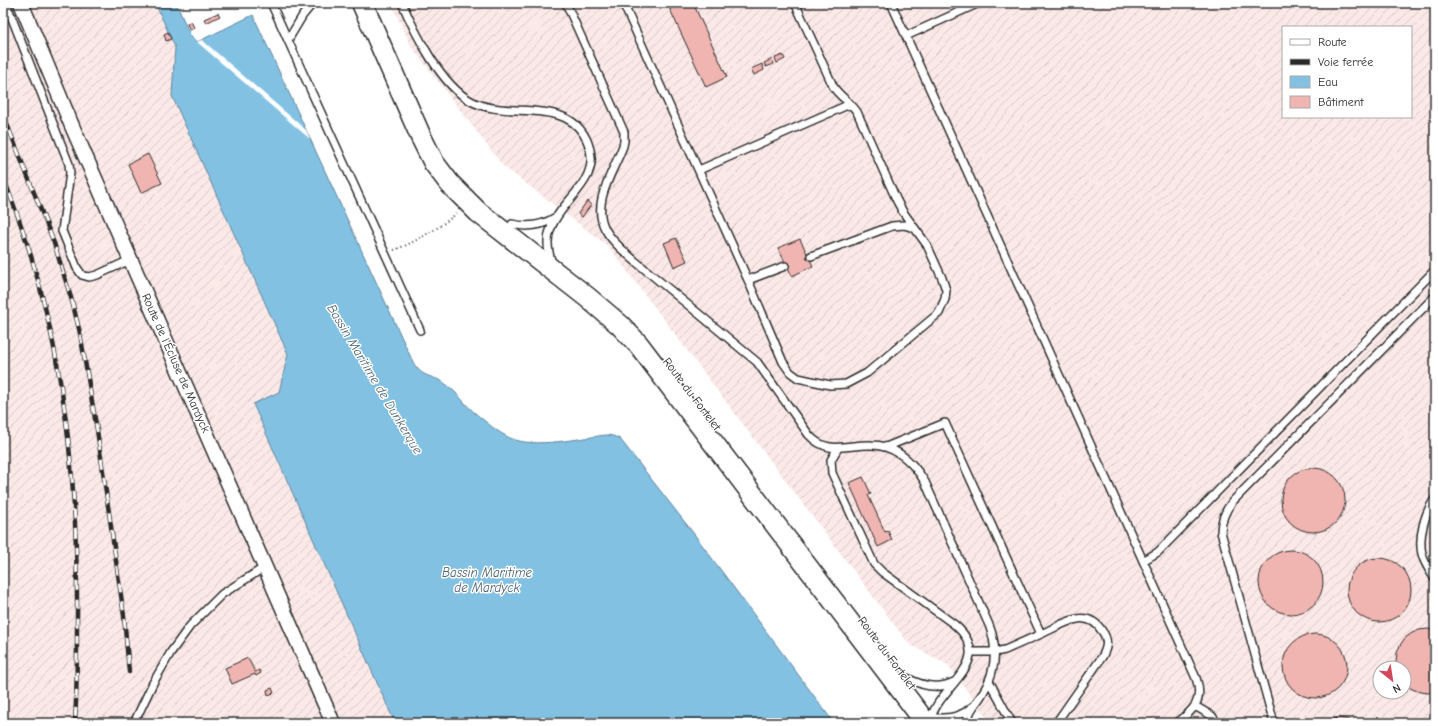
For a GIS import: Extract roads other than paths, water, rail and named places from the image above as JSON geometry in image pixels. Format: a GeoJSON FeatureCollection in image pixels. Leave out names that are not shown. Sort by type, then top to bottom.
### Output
{"type":"FeatureCollection","features":[{"type":"Feature","properties":{"kind":"main road","name":"Route du Fortelet"},"geometry":{"type":"LineString","coordinates":[[362,3],[421,137],[434,163],[450,184],[469,204],[496,227],[558,274],[612,318],[645,351],[931,718]]}},
{"type":"Feature","properties":{"kind":"main road","name":"Route du Fortelet"},"geometry":{"type":"LineString","coordinates":[[406,102],[429,140],[449,168],[468,188],[621,309],[651,340],[907,678],[931,718]]}},
{"type":"Feature","properties":{"kind":"street","name":"Route de l'Écluse de Mardyck"},"geometry":{"type":"LineString","coordinates":[[21,3],[60,99],[333,723]]}},
{"type":"Feature","properties":{"kind":"lane"},"geometry":{"type":"LineString","coordinates":[[6,3],[69,164],[70,173],[62,231],[77,268],[82,275],[93,277],[130,260]]}},
{"type":"Feature","properties":{"kind":"lane"},"geometry":{"type":"LineString","coordinates":[[271,3],[420,330]]}},
{"type":"Feature","properties":{"kind":"lane"},"geometry":{"type":"LineString","coordinates":[[288,40],[303,15],[313,3]]}},
{"type":"Feature","properties":{"kind":"lane"},"geometry":{"type":"LineString","coordinates":[[402,3],[415,32],[430,56],[454,87],[467,99],[487,107],[558,115],[570,120],[581,130],[589,146],[591,159],[589,173],[579,190],[556,217],[549,232],[549,253],[553,267],[558,274]]}},
{"type":"Feature","properties":{"kind":"lane"},"geometry":{"type":"LineString","coordinates":[[566,3],[622,126],[624,136],[623,146],[603,192],[601,211],[605,229],[617,244],[635,261],[757,362],[813,439],[824,446],[838,448],[871,445],[886,447],[901,455],[912,464],[924,482],[989,625],[993,638],[995,652],[989,681],[969,714],[967,723]]}},
{"type":"Feature","properties":{"kind":"lane"},"geometry":{"type":"LineString","coordinates":[[623,3],[699,170],[783,362],[790,372],[798,378],[830,385],[846,384],[871,369],[934,318],[944,304],[946,290],[927,245],[897,201],[857,112],[835,90],[795,3]]}},
{"type":"Feature","properties":{"kind":"lane"},"geometry":{"type":"LineString","coordinates":[[891,3],[1198,684],[1199,696],[1195,706],[1177,723]]}},
{"type":"Feature","properties":{"kind":"lane"},"geometry":{"type":"LineString","coordinates":[[906,36],[979,3]]}},
{"type":"Feature","properties":{"kind":"lane"},"geometry":{"type":"LineString","coordinates":[[699,170],[850,104]]}},
{"type":"Feature","properties":{"kind":"lane"},"geometry":{"type":"LineString","coordinates":[[512,224],[536,226],[556,217]]}},
{"type":"Feature","properties":{"kind":"lane"},"geometry":{"type":"LineString","coordinates":[[811,256],[892,226],[904,225],[914,228]]}},
{"type":"Feature","properties":{"kind":"lane"},"geometry":{"type":"LineString","coordinates":[[748,280],[785,266]]}},
{"type":"Feature","properties":{"kind":"lane"},"geometry":{"type":"LineString","coordinates":[[1143,561],[1158,552],[1435,270]]}},
{"type":"Feature","properties":{"kind":"lane"},"geometry":{"type":"LineString","coordinates":[[1274,723],[1222,532],[1222,519],[1232,502],[1435,296]]}},
{"type":"Feature","properties":{"kind":"lane"},"geometry":{"type":"LineString","coordinates":[[886,447],[945,423],[1041,634]]}},
{"type":"Feature","properties":{"kind":"lane"},"geometry":{"type":"LineString","coordinates":[[838,448],[830,460],[832,473],[874,564],[882,572],[960,629],[970,646],[967,668],[939,700],[931,718],[956,717],[966,712],[974,705]]}},
{"type":"Feature","properties":{"kind":"lane"},"geometry":{"type":"LineString","coordinates":[[1435,499],[1426,517],[1421,549],[1424,562],[1435,579]]}},
{"type":"Feature","properties":{"kind":"lane"},"geometry":{"type":"LineString","coordinates":[[134,723],[156,678],[171,652],[190,626],[222,594],[265,567]]}},
{"type":"Feature","properties":{"kind":"lane"},"geometry":{"type":"LineString","coordinates":[[970,652],[995,652],[1006,650],[1081,618],[1090,620],[1097,624],[1107,641],[1106,649],[1102,658],[1056,723]]}},
{"type":"Feature","properties":{"kind":"lane"},"geometry":{"type":"LineString","coordinates":[[907,678],[923,685],[935,687],[956,681]]}},
{"type":"Feature","properties":{"kind":"lane"},"geometry":{"type":"LineString","coordinates":[[989,681],[1012,723]]}},
{"type":"Feature","properties":{"kind":"lane"},"geometry":{"type":"LineString","coordinates":[[1195,706],[1212,716],[1217,723]]}},
{"type":"Feature","properties":{"kind":"water","name":"Bassin Maritime de Mardyck"},"geometry":{"type":"Polygon","coordinates":[[[155,3],[176,3],[191,37],[197,42],[253,15],[417,368],[421,372],[438,379],[447,385],[475,413],[496,430],[510,438],[531,443],[557,442],[606,435],[620,439],[694,534],[834,723],[395,723],[253,404],[279,392],[288,354],[172,96],[175,47],[155,3]]]}},
{"type":"Feature","properties":{"kind":"railway"},"geometry":{"type":"LineString","coordinates":[[3,114],[54,243],[80,333],[97,430],[124,616],[129,672]]}},
{"type":"Feature","properties":{"kind":"railway"},"geometry":{"type":"LineString","coordinates":[[3,177],[33,263],[45,307],[63,396],[73,487],[77,578],[77,686],[75,723]]}},
{"type":"Feature","properties":{"kind":"water label","name":"Bassin Maritime de Dunkerque"},"geometry":{"type":"Point","coordinates":[375,379]}}]}
